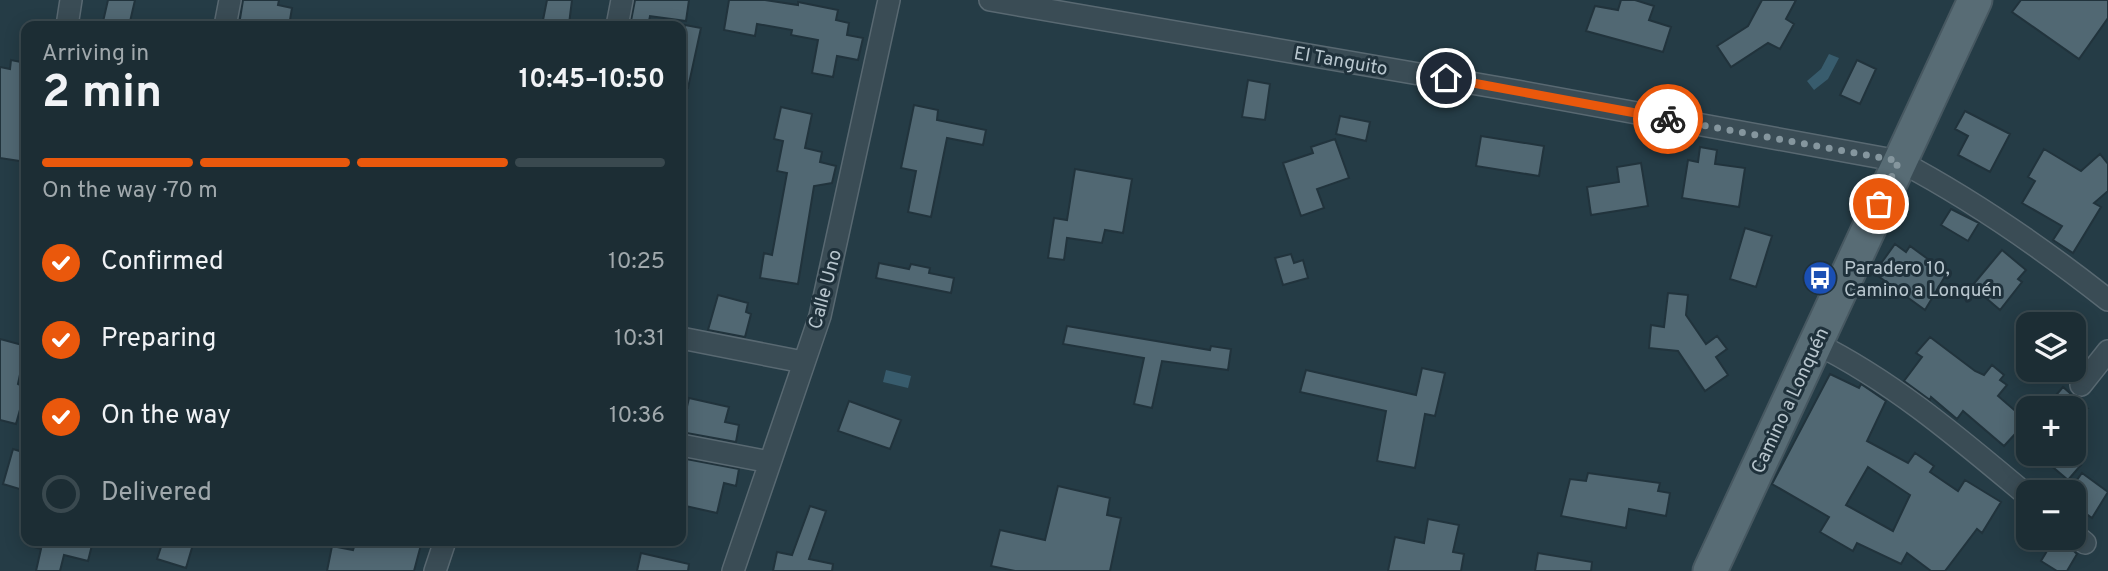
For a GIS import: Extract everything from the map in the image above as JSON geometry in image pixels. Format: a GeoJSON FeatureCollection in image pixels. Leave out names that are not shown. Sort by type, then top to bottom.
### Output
{"type":"FeatureCollection","features":[{"type":"Feature","properties":{"kind":"main road","name":"Camino a Lonquén"},"geometry":{"type":"LineString","coordinates":[[1710,571],[1975,0]]}},
{"type":"Feature","properties":{"kind":"street"},"geometry":{"type":"LineString","coordinates":[[68,21],[71,0]]}},
{"type":"Feature","properties":{"kind":"street"},"geometry":{"type":"LineString","coordinates":[[226,21],[230,0]]}},
{"type":"Feature","properties":{"kind":"street"},"geometry":{"type":"LineString","coordinates":[[618,21],[622,0]]}},
{"type":"Feature","properties":{"kind":"street","name":"Calle Uno"},"geometry":{"type":"LineString","coordinates":[[733,571],[828,282],[889,0]]}},
{"type":"Feature","properties":{"kind":"street","name":"El Tanguito"},"geometry":{"type":"LineString","coordinates":[[990,0],[1500,88],[1899,161],[1950,188],[2037,246],[2108,300]]}},
{"type":"Feature","properties":{"kind":"street"},"geometry":{"type":"LineString","coordinates":[[686,339],[803,362]]}},
{"type":"Feature","properties":{"kind":"street"},"geometry":{"type":"LineString","coordinates":[[1815,343],[1870,372],[1954,434],[2016,486]]}},
{"type":"Feature","properties":{"kind":"street"},"geometry":{"type":"LineString","coordinates":[[2081,385],[2108,351]]}},
{"type":"Feature","properties":{"kind":"street"},"geometry":{"type":"LineString","coordinates":[[686,446],[769,462]]}},
{"type":"Feature","properties":{"kind":"street"},"geometry":{"type":"LineString","coordinates":[[435,571],[443,546]]}},
{"type":"Feature","properties":{"kind":"water"},"geometry":{"type":"Polygon","coordinates":[[[1829,54],[1839,58],[1828,79],[1814,90],[1807,81],[1821,69],[1829,54]]]}},
{"type":"Feature","properties":{"kind":"water"},"geometry":{"type":"Polygon","coordinates":[[[886,370],[911,376],[908,388],[883,382],[886,370]]]}},
{"type":"Feature","properties":{"kind":"building"},"geometry":{"type":"Polygon","coordinates":[[[108,0],[135,0],[130,21],[103,21],[108,0]]]}},
{"type":"Feature","properties":{"kind":"building"},"geometry":{"type":"Polygon","coordinates":[[[243,0],[279,0],[278,5],[292,8],[290,21],[240,21],[243,0]]]}},
{"type":"Feature","properties":{"kind":"building"},"geometry":{"type":"Polygon","coordinates":[[[547,0],[572,0],[569,21],[543,20],[547,0]]]}},
{"type":"Feature","properties":{"kind":"building"},"geometry":{"type":"Polygon","coordinates":[[[635,0],[689,0],[686,21],[650,16],[649,21],[631,21],[635,0]]]}},
{"type":"Feature","properties":{"kind":"building"},"geometry":{"type":"Polygon","coordinates":[[[729,0],[765,0],[798,5],[798,2],[838,10],[836,20],[849,23],[847,35],[863,38],[858,60],[837,56],[833,77],[812,73],[818,40],[791,35],[792,30],[757,24],[755,36],[724,30],[729,0]]]}},
{"type":"Feature","properties":{"kind":"building"},"geometry":{"type":"Polygon","coordinates":[[[1621,0],[1635,0],[1654,6],[1649,20],[1671,27],[1663,52],[1586,31],[1595,6],[1618,10],[1621,0]]]}},
{"type":"Feature","properties":{"kind":"building"},"geometry":{"type":"Polygon","coordinates":[[[1762,0],[1796,0],[1786,19],[1794,24],[1780,49],[1768,43],[1731,67],[1717,46],[1748,26],[1762,0]]]}},
{"type":"Feature","properties":{"kind":"building"},"geometry":{"type":"Polygon","coordinates":[[[2021,0],[2108,0],[2108,18],[2079,59],[2012,12],[2021,0]]]}},
{"type":"Feature","properties":{"kind":"building"},"geometry":{"type":"Polygon","coordinates":[[[686,25],[701,28],[686,88],[686,25]]]}},
{"type":"Feature","properties":{"kind":"building"},"geometry":{"type":"Polygon","coordinates":[[[11,60],[21,62],[21,161],[0,158],[0,67],[10,69],[11,60]]]}},
{"type":"Feature","properties":{"kind":"building"},"geometry":{"type":"Polygon","coordinates":[[[1857,60],[1876,69],[1860,104],[1840,95],[1857,60]]]}},
{"type":"Feature","properties":{"kind":"building"},"geometry":{"type":"Polygon","coordinates":[[[1248,80],[1270,84],[1265,120],[1242,117],[1248,80]]]}},
{"type":"Feature","properties":{"kind":"building"},"geometry":{"type":"Polygon","coordinates":[[[914,105],[938,110],[937,120],[986,130],[983,145],[947,138],[931,217],[908,212],[916,171],[901,168],[914,105]]]}},
{"type":"Feature","properties":{"kind":"building"},"geometry":{"type":"Polygon","coordinates":[[[781,107],[812,114],[805,148],[822,152],[820,162],[836,166],[832,183],[814,186],[798,284],[760,278],[764,253],[772,255],[787,173],[777,171],[783,141],[774,139],[781,107]]]}},
{"type":"Feature","properties":{"kind":"building"},"geometry":{"type":"Polygon","coordinates":[[[1965,111],[2010,134],[1990,172],[1958,155],[1968,136],[1955,129],[1965,111]]]}},
{"type":"Feature","properties":{"kind":"building"},"geometry":{"type":"Polygon","coordinates":[[[1340,116],[1370,122],[1366,141],[1336,134],[1340,116]]]}},
{"type":"Feature","properties":{"kind":"building"},"geometry":{"type":"Polygon","coordinates":[[[1481,136],[1544,146],[1539,176],[1476,166],[1481,136]]]}},
{"type":"Feature","properties":{"kind":"building"},"geometry":{"type":"Polygon","coordinates":[[[1335,139],[1349,178],[1317,189],[1324,208],[1301,216],[1283,163],[1313,153],[1311,147],[1335,139]]]}},
{"type":"Feature","properties":{"kind":"building"},"geometry":{"type":"Polygon","coordinates":[[[1700,147],[1717,150],[1715,164],[1745,168],[1739,207],[1682,198],[1688,160],[1698,162],[1700,147]]]}},
{"type":"Feature","properties":{"kind":"building"},"geometry":{"type":"Polygon","coordinates":[[[2044,149],[2081,171],[2100,154],[2108,164],[2108,191],[2094,203],[2101,207],[2073,253],[2053,240],[2062,226],[2022,203],[2035,181],[2028,177],[2044,149]]]}},
{"type":"Feature","properties":{"kind":"building"},"geometry":{"type":"Polygon","coordinates":[[[1641,163],[1648,206],[1591,215],[1587,187],[1619,182],[1617,167],[1641,163]]]}},
{"type":"Feature","properties":{"kind":"building"},"geometry":{"type":"Polygon","coordinates":[[[1075,169],[1132,179],[1123,233],[1105,230],[1102,243],[1067,238],[1064,260],[1048,258],[1054,218],[1067,220],[1075,169]]]}},
{"type":"Feature","properties":{"kind":"building"},"geometry":{"type":"Polygon","coordinates":[[[1951,209],[1979,223],[1968,241],[1941,225],[1951,209]]]}},
{"type":"Feature","properties":{"kind":"building"},"geometry":{"type":"Polygon","coordinates":[[[1745,228],[1772,236],[1756,287],[1730,279],[1745,228]]]}},
{"type":"Feature","properties":{"kind":"building"},"geometry":{"type":"Polygon","coordinates":[[[1895,244],[1906,252],[1910,246],[1947,273],[1925,310],[1874,273],[1895,244]]]}},
{"type":"Feature","properties":{"kind":"building"},"geometry":{"type":"Polygon","coordinates":[[[2002,250],[2026,270],[2018,279],[2022,282],[2000,310],[1972,286],[2002,250]]]}},
{"type":"Feature","properties":{"kind":"building"},"geometry":{"type":"Polygon","coordinates":[[[1291,254],[1294,263],[1303,260],[1308,278],[1283,285],[1275,258],[1291,254]]]}},
{"type":"Feature","properties":{"kind":"building"},"geometry":{"type":"Polygon","coordinates":[[[879,263],[909,269],[911,264],[930,268],[929,273],[954,278],[951,293],[876,278],[879,263]]]}},
{"type":"Feature","properties":{"kind":"building"},"geometry":{"type":"Polygon","coordinates":[[[1668,293],[1688,295],[1686,315],[1706,344],[1717,336],[1727,349],[1716,357],[1728,375],[1705,391],[1678,351],[1649,348],[1651,325],[1664,327],[1668,293]]]}},
{"type":"Feature","properties":{"kind":"building"},"geometry":{"type":"Polygon","coordinates":[[[718,295],[748,303],[746,312],[751,314],[745,337],[708,330],[718,295]]]}},
{"type":"Feature","properties":{"kind":"building"},"geometry":{"type":"Polygon","coordinates":[[[1067,326],[1210,350],[1211,346],[1231,349],[1228,370],[1162,361],[1152,408],[1134,404],[1144,358],[1063,344],[1067,326]]]}},
{"type":"Feature","properties":{"kind":"building"},"geometry":{"type":"Polygon","coordinates":[[[1930,337],[1975,371],[1984,375],[1992,365],[2004,375],[2000,380],[2007,385],[1998,396],[2016,412],[2016,433],[2004,446],[1963,411],[1957,419],[1931,397],[1930,400],[1904,381],[1922,357],[1916,353],[1930,337]]]}},
{"type":"Feature","properties":{"kind":"building"},"geometry":{"type":"Polygon","coordinates":[[[0,339],[21,345],[18,384],[21,386],[21,406],[16,424],[0,420],[0,339]]]}},
{"type":"Feature","properties":{"kind":"building"},"geometry":{"type":"Polygon","coordinates":[[[1422,368],[1445,373],[1435,416],[1425,414],[1415,468],[1377,461],[1386,411],[1300,392],[1306,370],[1416,395],[1422,368]]]}},
{"type":"Feature","properties":{"kind":"building"},"geometry":{"type":"Polygon","coordinates":[[[1830,374],[1859,388],[1861,384],[1886,401],[1867,441],[1908,463],[1915,453],[1934,466],[1930,472],[1958,491],[1965,480],[2001,502],[1982,533],[1977,529],[1945,571],[1931,571],[1907,553],[1901,564],[1857,543],[1853,551],[1820,532],[1829,517],[1772,484],[1830,374]],[[1868,467],[1846,505],[1893,531],[1910,495],[1868,467]]]}},
{"type":"Feature","properties":{"kind":"building"},"geometry":{"type":"Polygon","coordinates":[[[2063,387],[2073,396],[2055,396],[2063,387]]]}},
{"type":"Feature","properties":{"kind":"building"},"geometry":{"type":"Polygon","coordinates":[[[689,398],[729,407],[725,422],[739,425],[736,442],[686,433],[689,398]]]}},
{"type":"Feature","properties":{"kind":"building"},"geometry":{"type":"Polygon","coordinates":[[[849,401],[901,420],[890,449],[838,431],[849,401]]]}},
{"type":"Feature","properties":{"kind":"building"},"geometry":{"type":"Polygon","coordinates":[[[13,449],[21,451],[21,489],[3,484],[13,449]]]}},
{"type":"Feature","properties":{"kind":"building"},"geometry":{"type":"Polygon","coordinates":[[[686,459],[739,469],[736,486],[724,483],[717,513],[686,506],[686,459]]]}},
{"type":"Feature","properties":{"kind":"building"},"geometry":{"type":"Polygon","coordinates":[[[2052,466],[2080,466],[2068,480],[2052,466]]]}},
{"type":"Feature","properties":{"kind":"building"},"geometry":{"type":"Polygon","coordinates":[[[1588,473],[1660,483],[1658,491],[1670,493],[1666,516],[1629,509],[1626,528],[1561,516],[1570,479],[1586,481],[1588,473]]]}},
{"type":"Feature","properties":{"kind":"building"},"geometry":{"type":"Polygon","coordinates":[[[2082,473],[2108,492],[2092,518],[2086,514],[2086,480],[2077,480],[2082,473]]]}},
{"type":"Feature","properties":{"kind":"building"},"geometry":{"type":"Polygon","coordinates":[[[1058,486],[1110,498],[1107,515],[1121,518],[1110,571],[1015,571],[991,566],[1000,530],[1045,540],[1058,486]]]}},
{"type":"Feature","properties":{"kind":"building"},"geometry":{"type":"Polygon","coordinates":[[[810,506],[826,511],[809,559],[833,564],[832,571],[773,571],[777,552],[792,555],[810,506]]]}},
{"type":"Feature","properties":{"kind":"building"},"geometry":{"type":"Polygon","coordinates":[[[1428,519],[1459,525],[1453,552],[1464,554],[1461,571],[1388,571],[1395,537],[1424,543],[1428,519]]]}},
{"type":"Feature","properties":{"kind":"building"},"geometry":{"type":"Polygon","coordinates":[[[31,546],[92,546],[88,561],[64,555],[60,571],[36,571],[41,549],[31,546]]]}},
{"type":"Feature","properties":{"kind":"building"},"geometry":{"type":"Polygon","coordinates":[[[161,546],[193,546],[186,568],[157,559],[161,546]]]}},
{"type":"Feature","properties":{"kind":"building"},"geometry":{"type":"Polygon","coordinates":[[[332,546],[353,550],[354,546],[421,546],[414,571],[327,571],[332,546]]]}},
{"type":"Feature","properties":{"kind":"building"},"geometry":{"type":"Polygon","coordinates":[[[2048,550],[2073,550],[2077,554],[2067,571],[2057,571],[2041,561],[2048,550]]]}},
{"type":"Feature","properties":{"kind":"building"},"geometry":{"type":"Polygon","coordinates":[[[641,553],[689,564],[688,571],[637,571],[641,553]]]}},
{"type":"Feature","properties":{"kind":"building"},"geometry":{"type":"Polygon","coordinates":[[[1538,553],[1592,562],[1591,571],[1535,571],[1538,553]]]}},
{"type":"Feature","properties":{"kind":"way so far"},"geometry":{"type":"LineString","coordinates":[[1668,119],[1899,161],[1879,204]]}},
{"type":"Feature","properties":{"kind":"place","name":"Paradero 10, Camino a Lonquén"},"geometry":{"type":"Point","coordinates":[1820,278]}},
{"type":"Feature","properties":{"kind":"route"},"geometry":{"type":"LineString","coordinates":[[1446,78],[1668,119]]}}]}
